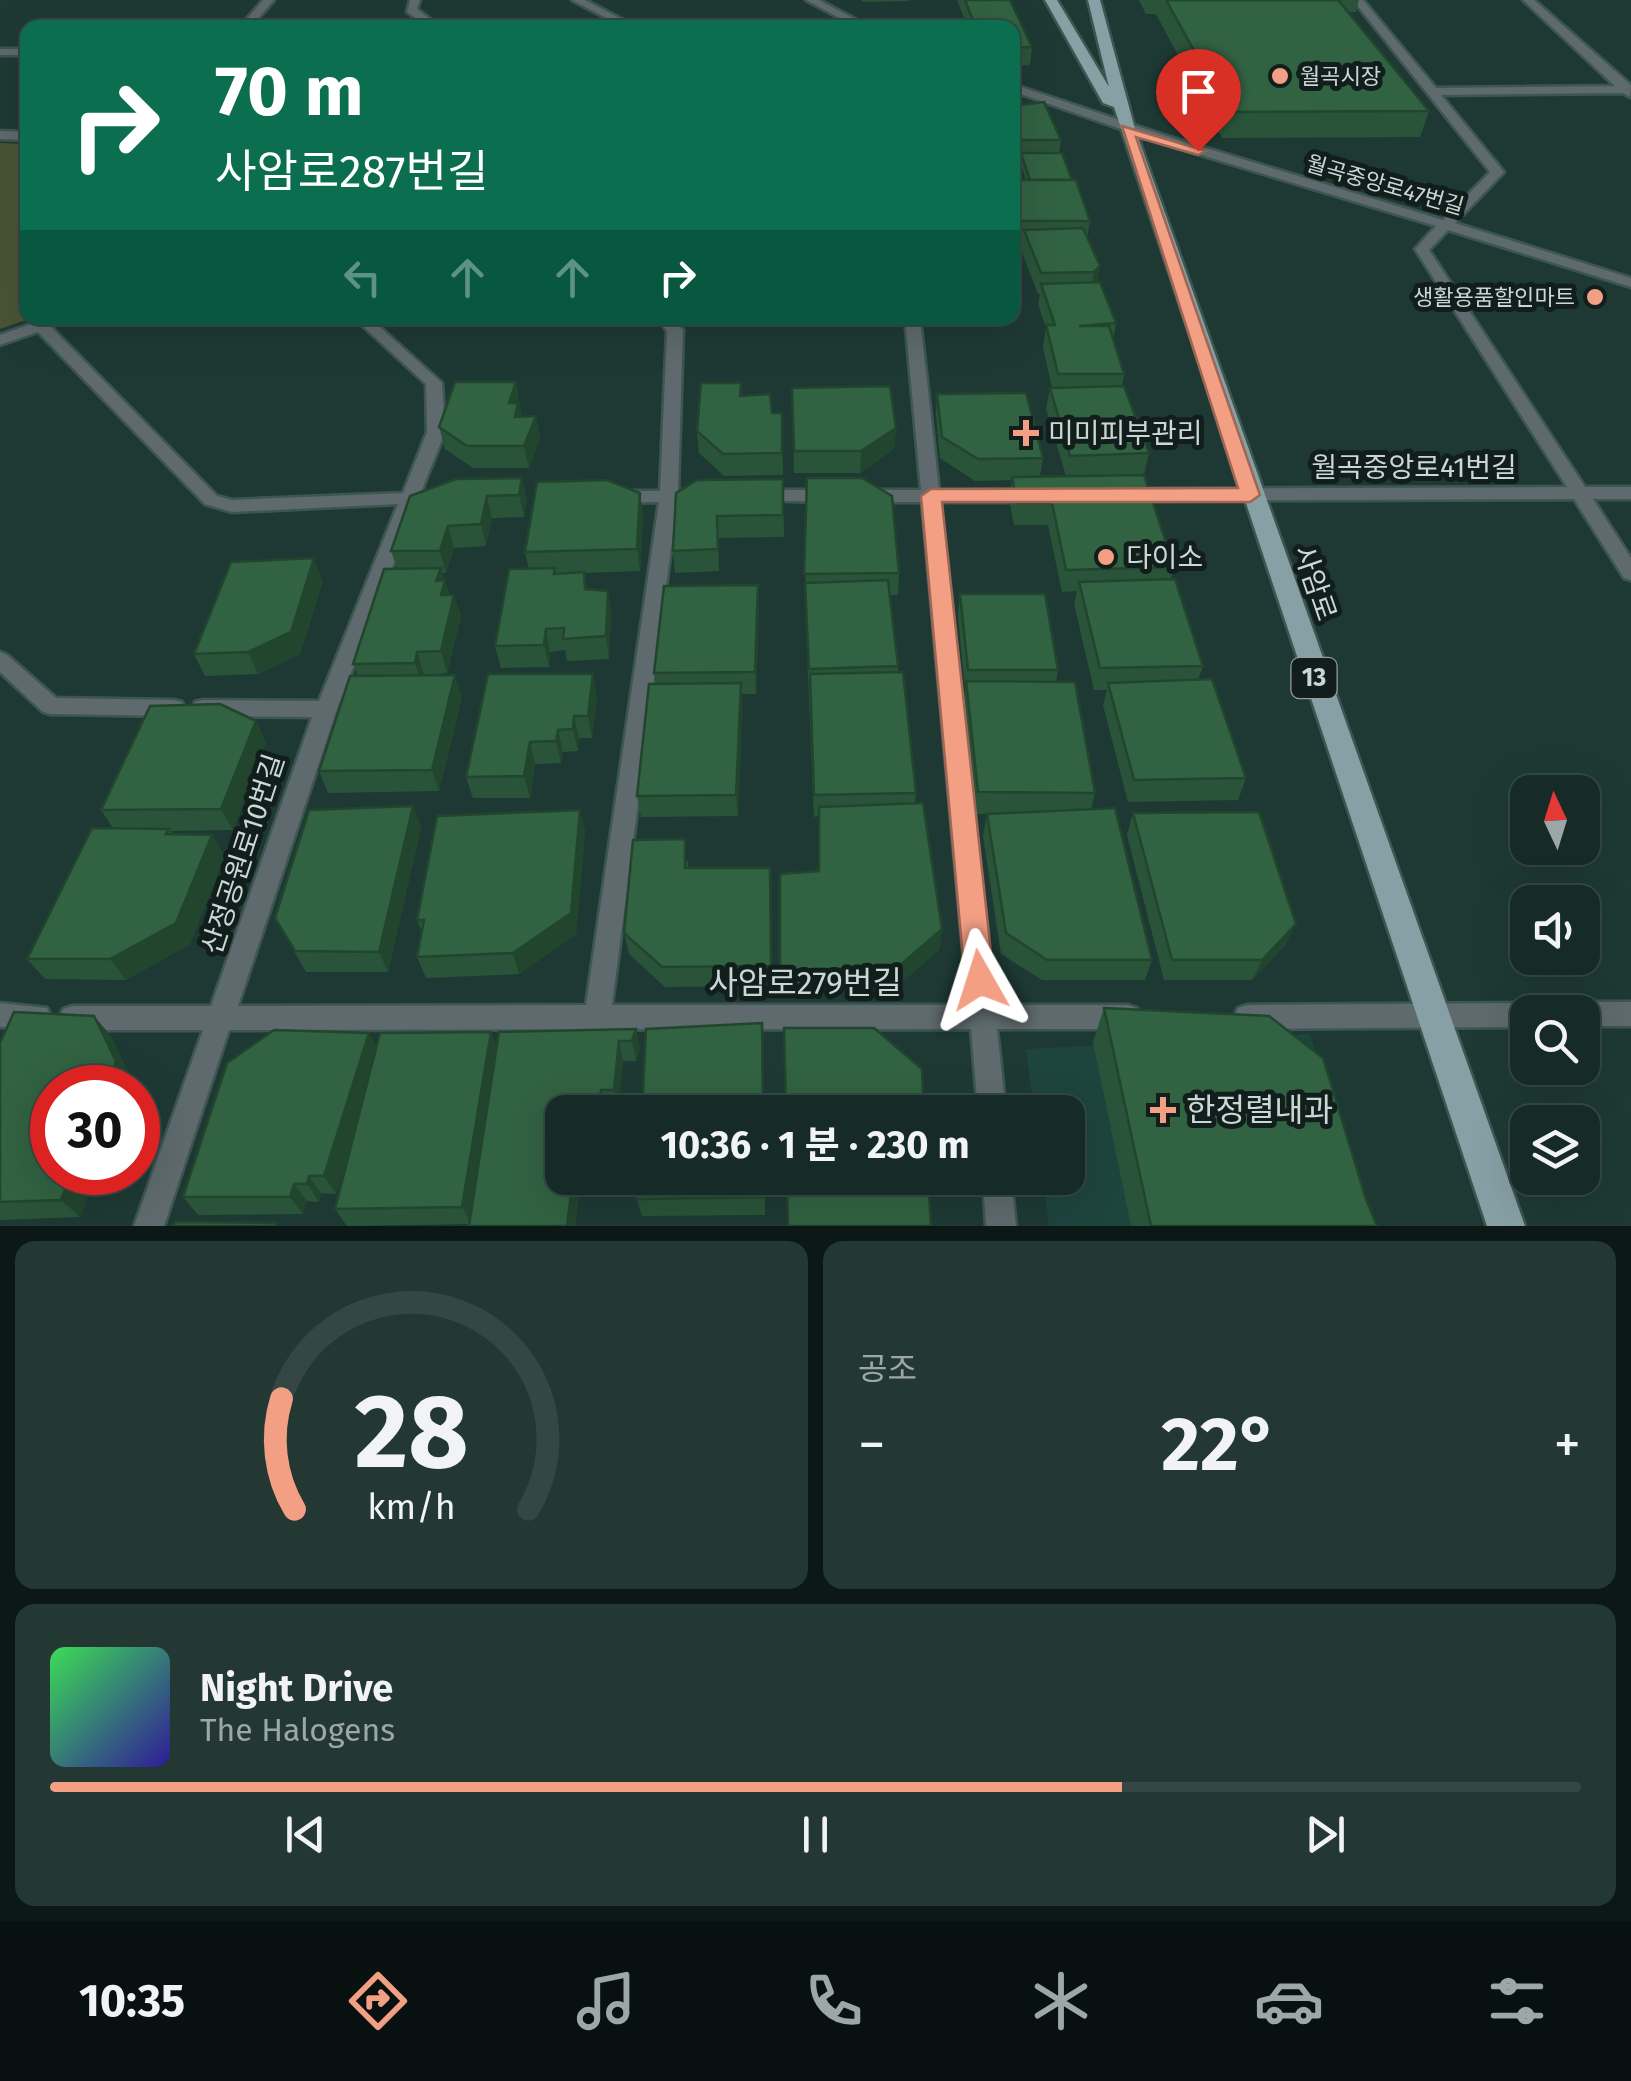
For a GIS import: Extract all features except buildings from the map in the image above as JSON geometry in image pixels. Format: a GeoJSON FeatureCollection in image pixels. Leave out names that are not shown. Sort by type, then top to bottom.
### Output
{"type":"FeatureCollection","features":[{"type":"Feature","properties":{"kind":"main road","name":"사암로"},"geometry":{"type":"LineString","coordinates":[[1051,0],[1126,129]]}},
{"type":"Feature","properties":{"kind":"main road","name":"사암로"},"geometry":{"type":"LineString","coordinates":[[1094,0],[1126,129],[1506,1226]]}},
{"type":"Feature","properties":{"kind":"street"},"geometry":{"type":"LineString","coordinates":[[251,20],[269,0]]}},
{"type":"Feature","properties":{"kind":"street"},"geometry":{"type":"LineString","coordinates":[[415,0],[411,10],[426,20]]}},
{"type":"Feature","properties":{"kind":"street"},"geometry":{"type":"LineString","coordinates":[[576,0],[617,20]]}},
{"type":"Feature","properties":{"kind":"street"},"geometry":{"type":"LineString","coordinates":[[811,0],[851,20]]}},
{"type":"Feature","properties":{"kind":"street"},"geometry":{"type":"LineString","coordinates":[[1358,0],[1497,172],[1448,225]]}},
{"type":"Feature","properties":{"kind":"street"},"geometry":{"type":"LineString","coordinates":[[1528,0],[1629,91]]}},
{"type":"Feature","properties":{"kind":"street","name":"월곡중앙로47번길"},"geometry":{"type":"LineString","coordinates":[[1020,90],[1126,129],[1631,283]]}},
{"type":"Feature","properties":{"kind":"street"},"geometry":{"type":"LineString","coordinates":[[1434,92],[1629,91]]}},
{"type":"Feature","properties":{"kind":"street","name":"월곡중앙로41번길"},"geometry":{"type":"LineString","coordinates":[[1448,225],[1422,249],[1579,494]]}},
{"type":"Feature","properties":{"kind":"street","name":"산정공원로10번길"},"geometry":{"type":"LineString","coordinates":[[149,1226],[326,709],[436,432],[434,384],[369,325]]}},
{"type":"Feature","properties":{"kind":"street"},"geometry":{"type":"LineString","coordinates":[[597,1018],[669,496],[675,330],[670,325]]}},
{"type":"Feature","properties":{"kind":"street"},"geometry":{"type":"LineString","coordinates":[[913,325],[991,1095]]}},
{"type":"Feature","properties":{"kind":"street"},"geometry":{"type":"LineString","coordinates":[[0,340],[41,326],[211,500],[232,506],[449,497]]}},
{"type":"Feature","properties":{"kind":"street","name":"월곡중앙로41번길"},"geometry":{"type":"LineString","coordinates":[[1107,496],[1631,493]]}},
{"type":"Feature","properties":{"kind":"street"},"geometry":{"type":"LineString","coordinates":[[1579,494],[1631,573]]}},
{"type":"Feature","properties":{"kind":"street"},"geometry":{"type":"LineString","coordinates":[[589,497],[1048,496]]}},
{"type":"Feature","properties":{"kind":"street"},"geometry":{"type":"LineString","coordinates":[[0,660],[51,706],[326,709]]}},
{"type":"Feature","properties":{"kind":"street"},"geometry":{"type":"LineString","coordinates":[[1600,1014],[1631,1014]]}},
{"type":"Feature","properties":{"kind":"street"},"geometry":{"type":"LineString","coordinates":[[1221,1017],[1510,1015]]}},
{"type":"Feature","properties":{"kind":"street"},"geometry":{"type":"LineString","coordinates":[[0,1016],[132,1021],[222,1019]]}},
{"type":"Feature","properties":{"kind":"street","name":"사암로279번길"},"geometry":{"type":"LineString","coordinates":[[222,1019],[1162,1017]]}},
{"type":"Feature","properties":{"kind":"street"},"geometry":{"type":"LineString","coordinates":[[999,1195],[1002,1226]]}},
{"type":"Feature","properties":{"kind":"shaded area"},"geometry":{"type":"Polygon","coordinates":[[[1310,1034],[1371,1226],[1049,1226],[1045,1195],[1085,1195],[1085,1095],[1032,1095],[1026,1049],[1310,1034]]]}},
{"type":"Feature","properties":{"kind":"green space"},"geometry":{"type":"Polygon","coordinates":[[[0,143],[20,144],[20,322],[0,329],[0,143]]]}},
{"type":"Feature","properties":{"kind":"place","name":"월곡시장"},"geometry":{"type":"Point","coordinates":[1280,76]}},
{"type":"Feature","properties":{"kind":"place","name":"생활용품할인마트"},"geometry":{"type":"Point","coordinates":[1595,297]}},
{"type":"Feature","properties":{"kind":"place","name":"미미피부관리"},"geometry":{"type":"Point","coordinates":[1026,433]}},
{"type":"Feature","properties":{"kind":"place","name":"다이소"},"geometry":{"type":"Point","coordinates":[1106,557]}},
{"type":"Feature","properties":{"kind":"place","name":"한정렬내과"},"geometry":{"type":"Point","coordinates":[1163,1110]}},
{"type":"Feature","properties":{"kind":"route"},"geometry":{"type":"LineString","coordinates":[[980,980],[931,496],[1250,495],[1126,129],[1198,151]]}}]}
